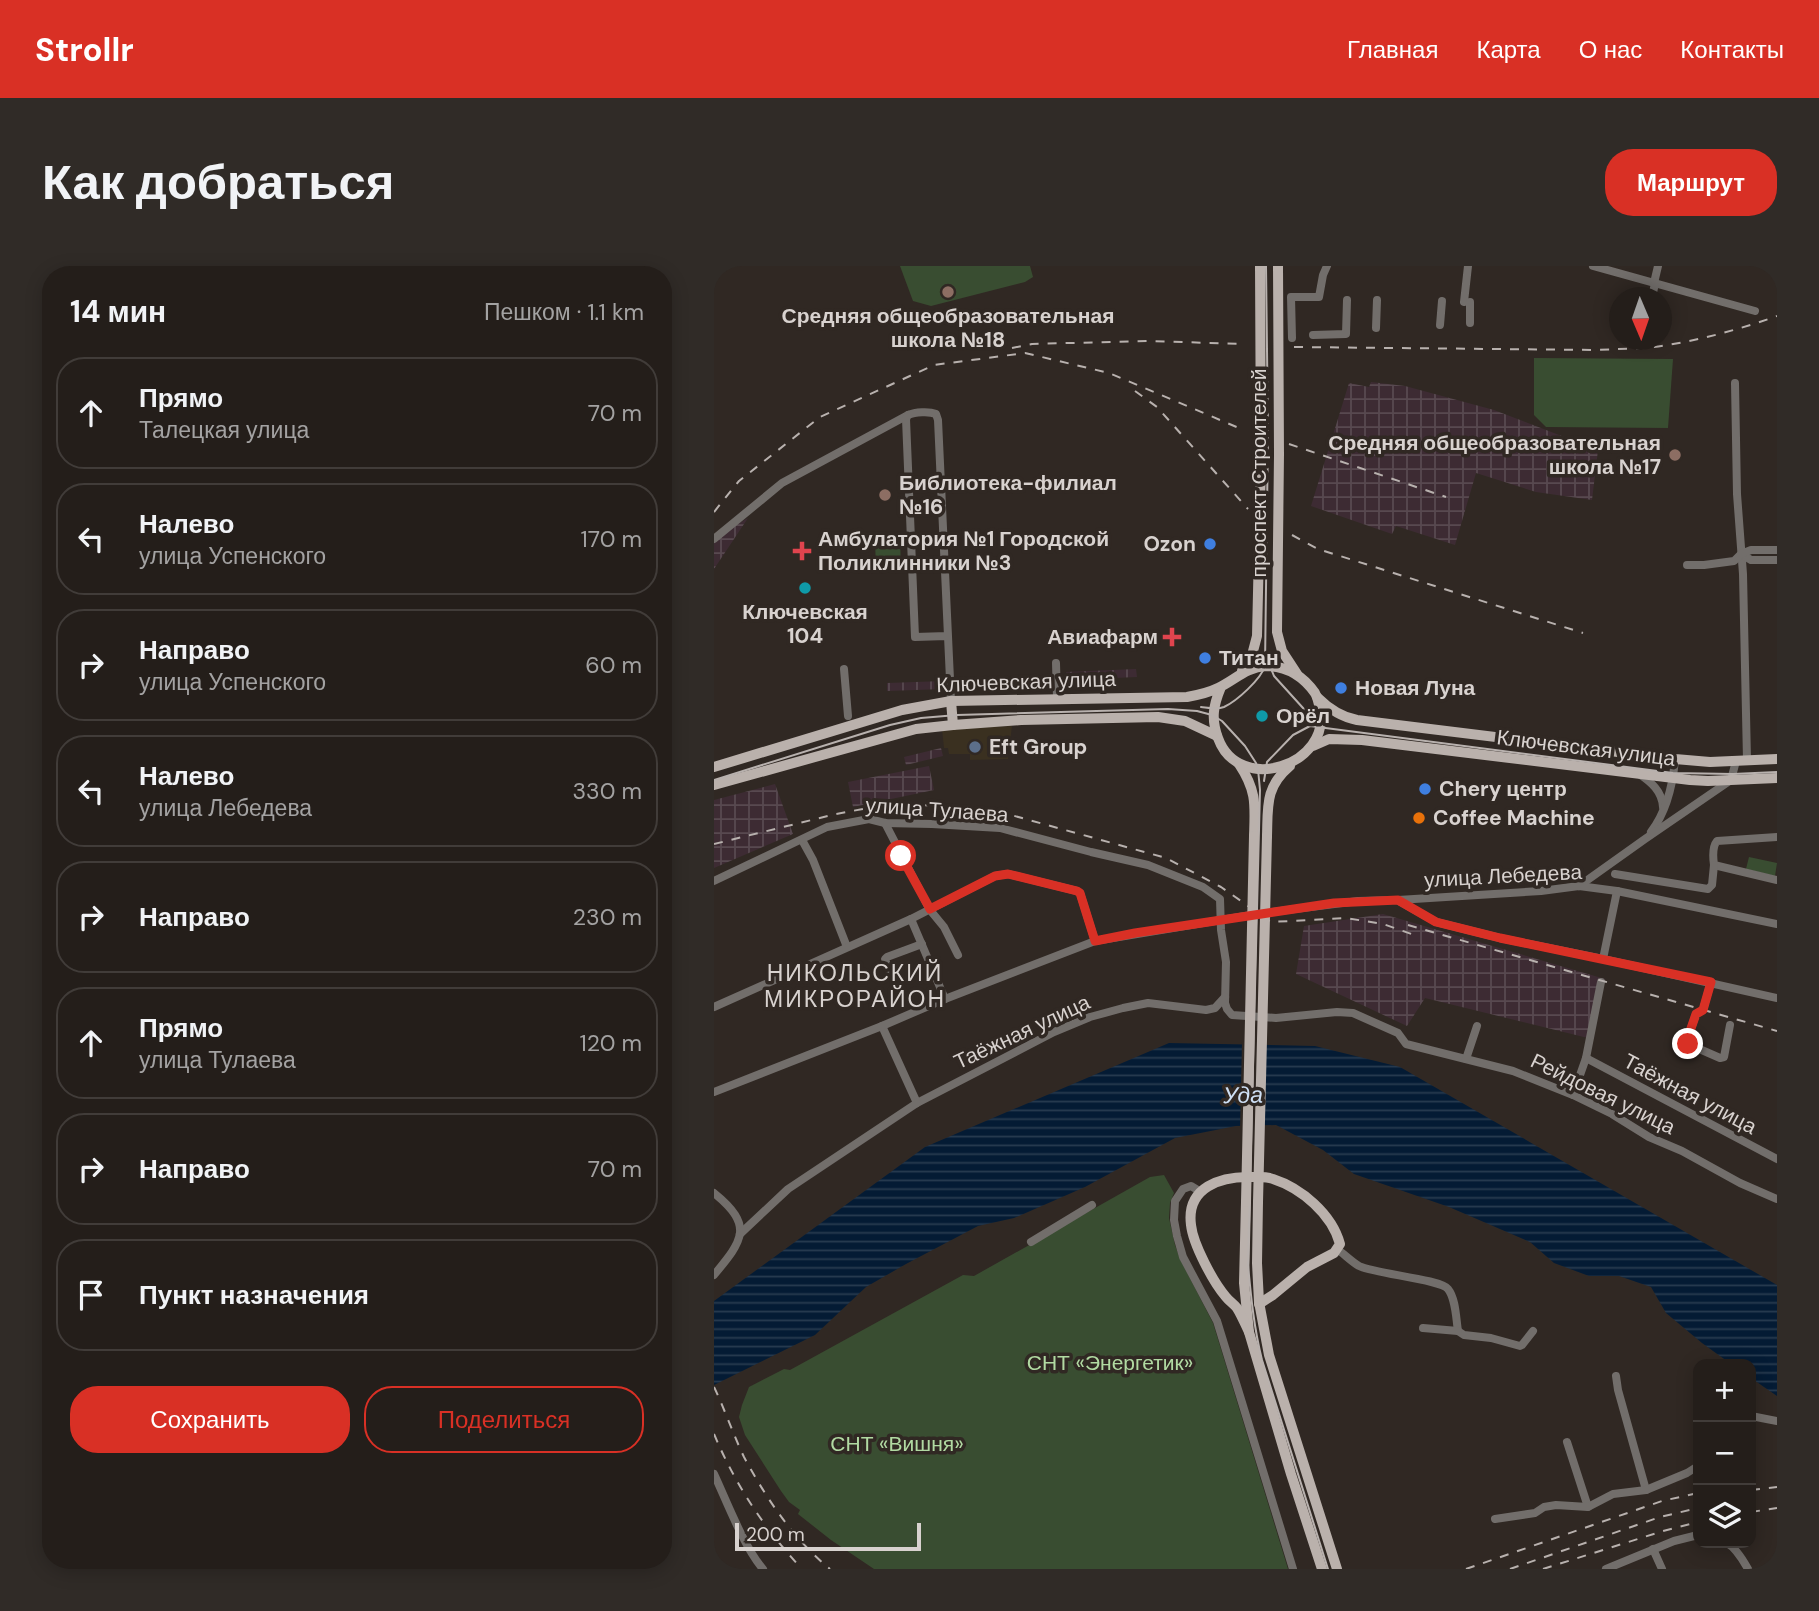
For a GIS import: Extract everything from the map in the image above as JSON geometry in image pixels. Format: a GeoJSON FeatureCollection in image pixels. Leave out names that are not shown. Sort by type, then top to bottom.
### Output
{"type":"FeatureCollection","features":[{"type":"Feature","properties":{"kind":"main road","name":"проспект Строителей"},"geometry":{"type":"LineString","coordinates":[[1240,674],[1252,654],[1257,636],[1261,462],[1260,266]]}},
{"type":"Feature","properties":{"kind":"main road","name":"проспект Строителей"},"geometry":{"type":"LineString","coordinates":[[1278,266],[1277,632],[1282,651],[1298,674]]}},
{"type":"Feature","properties":{"kind":"main road"},"geometry":{"type":"LineString","coordinates":[[1322,1569],[1249,1332],[1244,1283],[1255,810],[1253,788],[1239,764],[1221,746],[1212,715],[1220,687],[1256,667],[1270,666],[1298,674],[1317,696],[1321,722],[1317,738],[1310,748],[1273,783],[1268,802],[1258,1202],[1259,1304],[1269,1355],[1337,1569]]}},
{"type":"Feature","properties":{"kind":"main road","name":"Ключевская улица"},"geometry":{"type":"LineString","coordinates":[[714,767],[902,710],[951,701],[1187,696],[1207,693],[1220,687]]}},
{"type":"Feature","properties":{"kind":"main road","name":"Ключевская улица"},"geometry":{"type":"LineString","coordinates":[[1317,696],[1328,708],[1350,719],[1675,759],[1710,762],[1777,759]]}},
{"type":"Feature","properties":{"kind":"main road"},"geometry":{"type":"LineString","coordinates":[[951,701],[953,725]]}},
{"type":"Feature","properties":{"kind":"main road","name":"Ключевская улица"},"geometry":{"type":"LineString","coordinates":[[714,785],[916,729],[953,725],[1021,720],[1158,717],[1185,721],[1217,736]]}},
{"type":"Feature","properties":{"kind":"main road","name":"Ключевская улица"},"geometry":{"type":"LineString","coordinates":[[1310,748],[1329,739],[1362,740],[1673,778],[1708,781],[1777,778]]}},
{"type":"Feature","properties":{"kind":"main road"},"geometry":{"type":"LineString","coordinates":[[1239,764],[1269,770],[1301,757]]}},
{"type":"Feature","properties":{"kind":"main road"},"geometry":{"type":"LineString","coordinates":[[1249,1332],[1236,1307],[1225,1296],[1205,1264],[1191,1227],[1190,1209],[1201,1192],[1216,1181],[1234,1176],[1270,1177],[1299,1193],[1326,1217],[1340,1244],[1338,1249],[1307,1267],[1273,1296],[1259,1304]]}},
{"type":"Feature","properties":{"kind":"main road"},"geometry":{"type":"LineString","coordinates":[[1225,1296],[1240,1290],[1244,1283]]}},
{"type":"Feature","properties":{"kind":"street"},"geometry":{"type":"LineString","coordinates":[[1292,338],[1291,297],[1319,297],[1326,266]]}},
{"type":"Feature","properties":{"kind":"street"},"geometry":{"type":"LineString","coordinates":[[1468,266],[1467,302],[1470,323]]}},
{"type":"Feature","properties":{"kind":"street"},"geometry":{"type":"LineString","coordinates":[[1592,266],[1755,311]]}},
{"type":"Feature","properties":{"kind":"street"},"geometry":{"type":"LineString","coordinates":[[1653,287],[1658,266]]}},
{"type":"Feature","properties":{"kind":"street"},"geometry":{"type":"LineString","coordinates":[[1313,335],[1346,334],[1347,300]]}},
{"type":"Feature","properties":{"kind":"street"},"geometry":{"type":"LineString","coordinates":[[1376,328],[1377,300]]}},
{"type":"Feature","properties":{"kind":"street"},"geometry":{"type":"LineString","coordinates":[[1440,325],[1442,302]]}},
{"type":"Feature","properties":{"kind":"street"},"geometry":{"type":"LineString","coordinates":[[1579,886],[1731,780],[1741,760],[1741,554],[1735,383]]}},
{"type":"Feature","properties":{"kind":"street"},"geometry":{"type":"LineString","coordinates":[[714,539],[782,483],[911,413],[936,414],[951,701]]}},
{"type":"Feature","properties":{"kind":"street"},"geometry":{"type":"LineString","coordinates":[[908,415],[915,637],[947,636]]}},
{"type":"Feature","properties":{"kind":"street"},"geometry":{"type":"LineString","coordinates":[[1687,565],[1734,561],[1751,550],[1777,550]]}},
{"type":"Feature","properties":{"kind":"street"},"geometry":{"type":"LineString","coordinates":[[1741,554],[1751,559],[1777,560]]}},
{"type":"Feature","properties":{"kind":"street"},"geometry":{"type":"LineString","coordinates":[[1056,663],[1057,698]]}},
{"type":"Feature","properties":{"kind":"street"},"geometry":{"type":"LineString","coordinates":[[844,669],[848,716]]}},
{"type":"Feature","properties":{"kind":"street"},"geometry":{"type":"LineString","coordinates":[[1645,839],[1658,823],[1673,778],[1675,759]]}},
{"type":"Feature","properties":{"kind":"street"},"geometry":{"type":"LineString","coordinates":[[1636,773],[1655,786],[1661,796],[1663,809]]}},
{"type":"Feature","properties":{"kind":"street","name":"улица Тулаева"},"geometry":{"type":"LineString","coordinates":[[714,881],[827,827],[848,822],[869,819],[885,823],[1000,828],[1148,865],[1203,887],[1220,899],[1222,920]]}},
{"type":"Feature","properties":{"kind":"street"},"geometry":{"type":"LineString","coordinates":[[885,823],[930,909],[944,927],[958,955]]}},
{"type":"Feature","properties":{"kind":"street"},"geometry":{"type":"LineString","coordinates":[[1615,874],[1708,889],[1712,886],[1714,845],[1717,841],[1777,837]]}},
{"type":"Feature","properties":{"kind":"street"},"geometry":{"type":"LineString","coordinates":[[802,840],[813,860],[846,947]]}},
{"type":"Feature","properties":{"kind":"street"},"geometry":{"type":"LineString","coordinates":[[1603,959],[1618,891],[1616,859]]}},
{"type":"Feature","properties":{"kind":"street"},"geometry":{"type":"LineString","coordinates":[[1714,866],[1777,880]]}},
{"type":"Feature","properties":{"kind":"street"},"geometry":{"type":"LineString","coordinates":[[714,1007],[912,919],[995,876],[1008,874],[1077,891],[1080,893],[1095,941]]}},
{"type":"Feature","properties":{"kind":"street","name":"улица Лебедева"},"geometry":{"type":"LineString","coordinates":[[714,1092],[1095,941],[1135,933],[1334,903],[1541,891],[1579,886],[1618,891],[1777,924]]}},
{"type":"Feature","properties":{"kind":"street"},"geometry":{"type":"LineString","coordinates":[[1398,900],[1436,922],[1777,998]]}},
{"type":"Feature","properties":{"kind":"street"},"geometry":{"type":"LineString","coordinates":[[912,919],[945,999]]}},
{"type":"Feature","properties":{"kind":"street"},"geometry":{"type":"LineString","coordinates":[[1222,920],[1222,944],[1226,962],[1225,997]]}},
{"type":"Feature","properties":{"kind":"street"},"geometry":{"type":"LineString","coordinates":[[890,974],[885,959],[887,957],[922,944]]}},
{"type":"Feature","properties":{"kind":"street"},"geometry":{"type":"LineString","coordinates":[[1573,1096],[1587,1058],[1601,982]]}},
{"type":"Feature","properties":{"kind":"street"},"geometry":{"type":"LineString","coordinates":[[1711,982],[1703,1010],[1696,1014],[1688,1044],[1724,1058],[1730,1025]]}},
{"type":"Feature","properties":{"kind":"street","name":"Рейдовая улица"},"geometry":{"type":"LineString","coordinates":[[1225,997],[1227,1009],[1232,1015],[1276,1018],[1353,1013],[1398,1033],[1406,1044],[1513,1071],[1612,1114],[1648,1137],[1682,1151],[1740,1183],[1777,1199]]}},
{"type":"Feature","properties":{"kind":"street","name":"Таёжная улица"},"geometry":{"type":"LineString","coordinates":[[714,1275],[735,1250],[740,1234],[788,1189],[917,1103],[1054,1032],[1090,1017],[1149,1003],[1206,1010],[1215,1008],[1225,997]]}},
{"type":"Feature","properties":{"kind":"street"},"geometry":{"type":"LineString","coordinates":[[882,1026],[917,1103]]}},
{"type":"Feature","properties":{"kind":"street"},"geometry":{"type":"LineString","coordinates":[[1466,1059],[1477,1026]]}},
{"type":"Feature","properties":{"kind":"street","name":"Таёжная улица"},"geometry":{"type":"LineString","coordinates":[[1587,1058],[1777,1159]]}},
{"type":"Feature","properties":{"kind":"street"},"geometry":{"type":"LineString","coordinates":[[1201,1192],[1191,1186],[1183,1189],[1175,1201],[1177,1236],[1183,1257],[1217,1321],[1293,1569]]}},
{"type":"Feature","properties":{"kind":"street"},"geometry":{"type":"LineString","coordinates":[[714,1193],[734,1213],[740,1234]]}},
{"type":"Feature","properties":{"kind":"street"},"geometry":{"type":"LineString","coordinates":[[1031,1242],[1092,1205]]}},
{"type":"Feature","properties":{"kind":"street"},"geometry":{"type":"LineString","coordinates":[[1338,1249],[1360,1266],[1447,1287],[1458,1331]]}},
{"type":"Feature","properties":{"kind":"street"},"geometry":{"type":"LineString","coordinates":[[1423,1328],[1458,1331],[1464,1335],[1491,1338],[1520,1346],[1533,1331]]}},
{"type":"Feature","properties":{"kind":"street"},"geometry":{"type":"LineString","coordinates":[[1616,1376],[1646,1490]]}},
{"type":"Feature","properties":{"kind":"street"},"geometry":{"type":"LineString","coordinates":[[1756,1417],[1777,1421]]}},
{"type":"Feature","properties":{"kind":"street"},"geometry":{"type":"LineString","coordinates":[[1567,1442],[1588,1507]]}},
{"type":"Feature","properties":{"kind":"street"},"geometry":{"type":"LineString","coordinates":[[1495,1519],[1535,1513],[1544,1507],[1556,1505],[1588,1507],[1612,1494],[1646,1490],[1693,1469]]}},
{"type":"Feature","properties":{"kind":"street"},"geometry":{"type":"LineString","coordinates":[[714,1474],[743,1535],[763,1569]]}},
{"type":"Feature","properties":{"kind":"street"},"geometry":{"type":"LineString","coordinates":[[1606,1569],[1674,1541],[1693,1536]]}},
{"type":"Feature","properties":{"kind":"street"},"geometry":{"type":"LineString","coordinates":[[1734,1548],[1748,1569]]}},
{"type":"Feature","properties":{"kind":"street"},"geometry":{"type":"LineString","coordinates":[[1653,1549],[1662,1569]]}},
{"type":"Feature","properties":{"kind":"shaded area"},"geometry":{"type":"Polygon","coordinates":[[[1371,382],[1405,386],[1494,410],[1598,450],[1592,500],[1536,492],[1476,473],[1455,545],[1396,526],[1392,534],[1311,506],[1349,383],[1369,387],[1371,382]]]}},
{"type":"Feature","properties":{"kind":"shaded area"},"geometry":{"type":"Polygon","coordinates":[[[748,518],[714,569],[714,537],[748,518]]]}},
{"type":"Feature","properties":{"kind":"shaded area"},"geometry":{"type":"Polygon","coordinates":[[[1136,669],[1137,677],[1067,680],[1066,672],[1136,669]]]}},
{"type":"Feature","properties":{"kind":"shaded area"},"geometry":{"type":"Polygon","coordinates":[[[1048,676],[1049,682],[992,684],[992,678],[1048,676]]]}},
{"type":"Feature","properties":{"kind":"shaded area"},"geometry":{"type":"Polygon","coordinates":[[[944,681],[944,689],[887,691],[887,683],[944,681]]]}},
{"type":"Feature","properties":{"kind":"shaded area"},"geometry":{"type":"Polygon","coordinates":[[[1012,726],[1008,759],[970,760],[970,754],[949,754],[948,748],[944,748],[942,729],[1012,726]]]}},
{"type":"Feature","properties":{"kind":"shaded area"},"geometry":{"type":"Polygon","coordinates":[[[941,748],[943,756],[906,765],[904,757],[941,748]]]}},
{"type":"Feature","properties":{"kind":"shaded area"},"geometry":{"type":"Polygon","coordinates":[[[929,766],[934,790],[853,807],[848,782],[929,766]]]}},
{"type":"Feature","properties":{"kind":"shaded area"},"geometry":{"type":"Polygon","coordinates":[[[775,784],[793,834],[714,868],[714,800],[775,784]]]}},
{"type":"Feature","properties":{"kind":"shaded area"},"geometry":{"type":"Polygon","coordinates":[[[1383,914],[1605,979],[1592,1039],[1425,998],[1407,1026],[1296,974],[1304,926],[1383,914]]]}},
{"type":"Feature","properties":{"kind":"green space","name":"Средняя общеобразовательная школа №18"},"geometry":{"type":"Polygon","coordinates":[[[900,266],[1030,266],[1033,277],[1025,282],[931,306],[913,301],[900,266]]]}},
{"type":"Feature","properties":{"kind":"green space"},"geometry":{"type":"Polygon","coordinates":[[[1534,358],[1673,359],[1668,428],[1546,427],[1534,415],[1534,358]]]}},
{"type":"Feature","properties":{"kind":"green space"},"geometry":{"type":"Polygon","coordinates":[[[900,535],[901,571],[876,573],[875,536],[900,535]]]}},
{"type":"Feature","properties":{"kind":"green space"},"geometry":{"type":"Polygon","coordinates":[[[1749,857],[1777,863],[1775,876],[1746,869],[1749,857]]]}},
{"type":"Feature","properties":{"kind":"green space"},"geometry":{"type":"Polygon","coordinates":[[[1164,1175],[1174,1193],[1169,1218],[1175,1245],[1213,1323],[1288,1569],[874,1569],[798,1514],[800,1510],[789,1502],[745,1435],[739,1417],[749,1387],[784,1369],[790,1370],[963,1275],[974,1276],[1150,1177],[1164,1175]]]}},
{"type":"Feature","properties":{"kind":"water","name":"Уда"},"geometry":{"type":"Polygon","coordinates":[[[1169,1043],[1315,1046],[1400,1067],[1777,1285],[1777,1396],[1756,1381],[1756,1359],[1724,1359],[1666,1313],[1651,1287],[1619,1276],[1589,1276],[1554,1263],[1530,1242],[1449,1207],[1354,1174],[1323,1150],[1276,1125],[1236,1126],[1175,1138],[1085,1187],[1014,1218],[978,1226],[866,1287],[815,1335],[714,1385],[714,1301],[925,1147],[1169,1043]]]}},
{"type":"Feature","properties":{"kind":"pier"},"geometry":{"type":"Polygon","coordinates":[[[1242,1041],[1265,1042],[1263,1129],[1240,1130],[1242,1041]]]}},
{"type":"Feature","properties":{"kind":"tram line"},"geometry":{"type":"LineString","coordinates":[[1201,707],[1219,708],[1229,704],[1254,683],[1265,666],[1268,433],[1266,266]]}},
{"type":"Feature","properties":{"kind":"tram line"},"geometry":{"type":"LineString","coordinates":[[1269,657],[1274,676],[1312,718],[1329,723]]}},
{"type":"Feature","properties":{"kind":"tram line"},"geometry":{"type":"LineString","coordinates":[[714,780],[890,725],[921,718],[957,715],[1168,709],[1197,711],[1222,721],[1245,746],[1256,763],[1260,790],[1248,1265],[1250,1289],[1262,1360],[1328,1569]]}},
{"type":"Feature","properties":{"kind":"tram line"},"geometry":{"type":"LineString","coordinates":[[1264,781],[1267,762],[1293,735],[1310,726],[1673,773],[1777,772]]}},
{"type":"Feature","properties":{"kind":"railway"},"geometry":{"type":"LineString","coordinates":[[1294,347],[1596,350],[1645,348],[1712,336],[1777,316]]}},
{"type":"Feature","properties":{"kind":"railway"},"geometry":{"type":"LineString","coordinates":[[1012,348],[1032,344],[1147,341],[1245,344]]}},
{"type":"Feature","properties":{"kind":"railway"},"geometry":{"type":"LineString","coordinates":[[714,512],[739,481],[820,417],[934,365],[1025,353],[1109,373],[1239,428]]}},
{"type":"Feature","properties":{"kind":"railway"},"geometry":{"type":"LineString","coordinates":[[1135,391],[1157,407],[1248,509]]}},
{"type":"Feature","properties":{"kind":"railway"},"geometry":{"type":"LineString","coordinates":[[1289,444],[1446,497]]}},
{"type":"Feature","properties":{"kind":"railway"},"geometry":{"type":"LineString","coordinates":[[1292,535],[1318,549],[1583,633]]}},
{"type":"Feature","properties":{"kind":"railway"},"geometry":{"type":"LineString","coordinates":[[714,844],[836,814],[895,803],[993,810],[1166,858],[1221,887],[1271,922],[1346,918],[1383,924],[1417,936]]}},
{"type":"Feature","properties":{"kind":"railway"},"geometry":{"type":"LineString","coordinates":[[1408,925],[1777,1031]]}},
{"type":"Feature","properties":{"kind":"railway"},"geometry":{"type":"LineString","coordinates":[[714,1387],[744,1457],[762,1488],[793,1532],[830,1569]]}},
{"type":"Feature","properties":{"kind":"railway"},"geometry":{"type":"LineString","coordinates":[[714,1434],[752,1506],[802,1569]]}},
{"type":"Feature","properties":{"kind":"railway"},"geometry":{"type":"LineString","coordinates":[[1756,1489],[1777,1487]]}},
{"type":"Feature","properties":{"kind":"railway"},"geometry":{"type":"LineString","coordinates":[[1466,1569],[1662,1501],[1693,1494]]}},
{"type":"Feature","properties":{"kind":"railway"},"geometry":{"type":"LineString","coordinates":[[1756,1511],[1777,1508]]}},
{"type":"Feature","properties":{"kind":"railway"},"geometry":{"type":"LineString","coordinates":[[1510,1569],[1660,1517],[1693,1509]]}},
{"type":"Feature","properties":{"kind":"railway"},"geometry":{"type":"LineString","coordinates":[[1543,1569],[1693,1523]]}},
{"type":"Feature","properties":{"kind":"place","name":"Средняя общеобразовательная школа №18"},"geometry":{"type":"Point","coordinates":[948,292]}},
{"type":"Feature","properties":{"kind":"place","name":"Средняя общеобразовательная школа №17"},"geometry":{"type":"Point","coordinates":[1675,455]}},
{"type":"Feature","properties":{"kind":"place","name":"Библиотека-филиал №16"},"geometry":{"type":"Point","coordinates":[885,495]}},
{"type":"Feature","properties":{"kind":"place","name":"Ozon"},"geometry":{"type":"Point","coordinates":[1210,544]}},
{"type":"Feature","properties":{"kind":"place","name":"Амбулатория №1 Городской Поликлинники №3"},"geometry":{"type":"Point","coordinates":[802,551]}},
{"type":"Feature","properties":{"kind":"place","name":"Ключевская 104"},"geometry":{"type":"Point","coordinates":[805,588]}},
{"type":"Feature","properties":{"kind":"place","name":"Авиафарм"},"geometry":{"type":"Point","coordinates":[1172,637]}},
{"type":"Feature","properties":{"kind":"place","name":"Титан"},"geometry":{"type":"Point","coordinates":[1205,658]}},
{"type":"Feature","properties":{"kind":"place","name":"Новая Луна"},"geometry":{"type":"Point","coordinates":[1341,688]}},
{"type":"Feature","properties":{"kind":"place","name":"Орёл"},"geometry":{"type":"Point","coordinates":[1262,716]}},
{"type":"Feature","properties":{"kind":"place","name":"Eft Group"},"geometry":{"type":"Point","coordinates":[975,747]}},
{"type":"Feature","properties":{"kind":"place","name":"Chery центр"},"geometry":{"type":"Point","coordinates":[1425,789]}},
{"type":"Feature","properties":{"kind":"place","name":"Coffee Machine"},"geometry":{"type":"Point","coordinates":[1419,818]}},
{"type":"Feature","properties":{"kind":"district","name":"НИКОЛЬСКИЙ МИКРОРАЙОН"},"geometry":{"type":"Point","coordinates":[855,986]}},
{"type":"Feature","properties":{"kind":"route"},"geometry":{"type":"LineString","coordinates":[[901,856],[930,909],[995,876],[1008,874],[1077,891],[1080,893],[1095,941],[1334,903],[1398,900],[1436,922],[1711,982],[1703,1010],[1696,1014],[1688,1044]]}},
{"type":"Feature","properties":{"kind":"park label","name":"СНТ «Энергетик»"},"geometry":{"type":"Point","coordinates":[1110,1363]}},
{"type":"Feature","properties":{"kind":"park label","name":"СНТ «Вишня»"},"geometry":{"type":"Point","coordinates":[897,1444]}}]}
